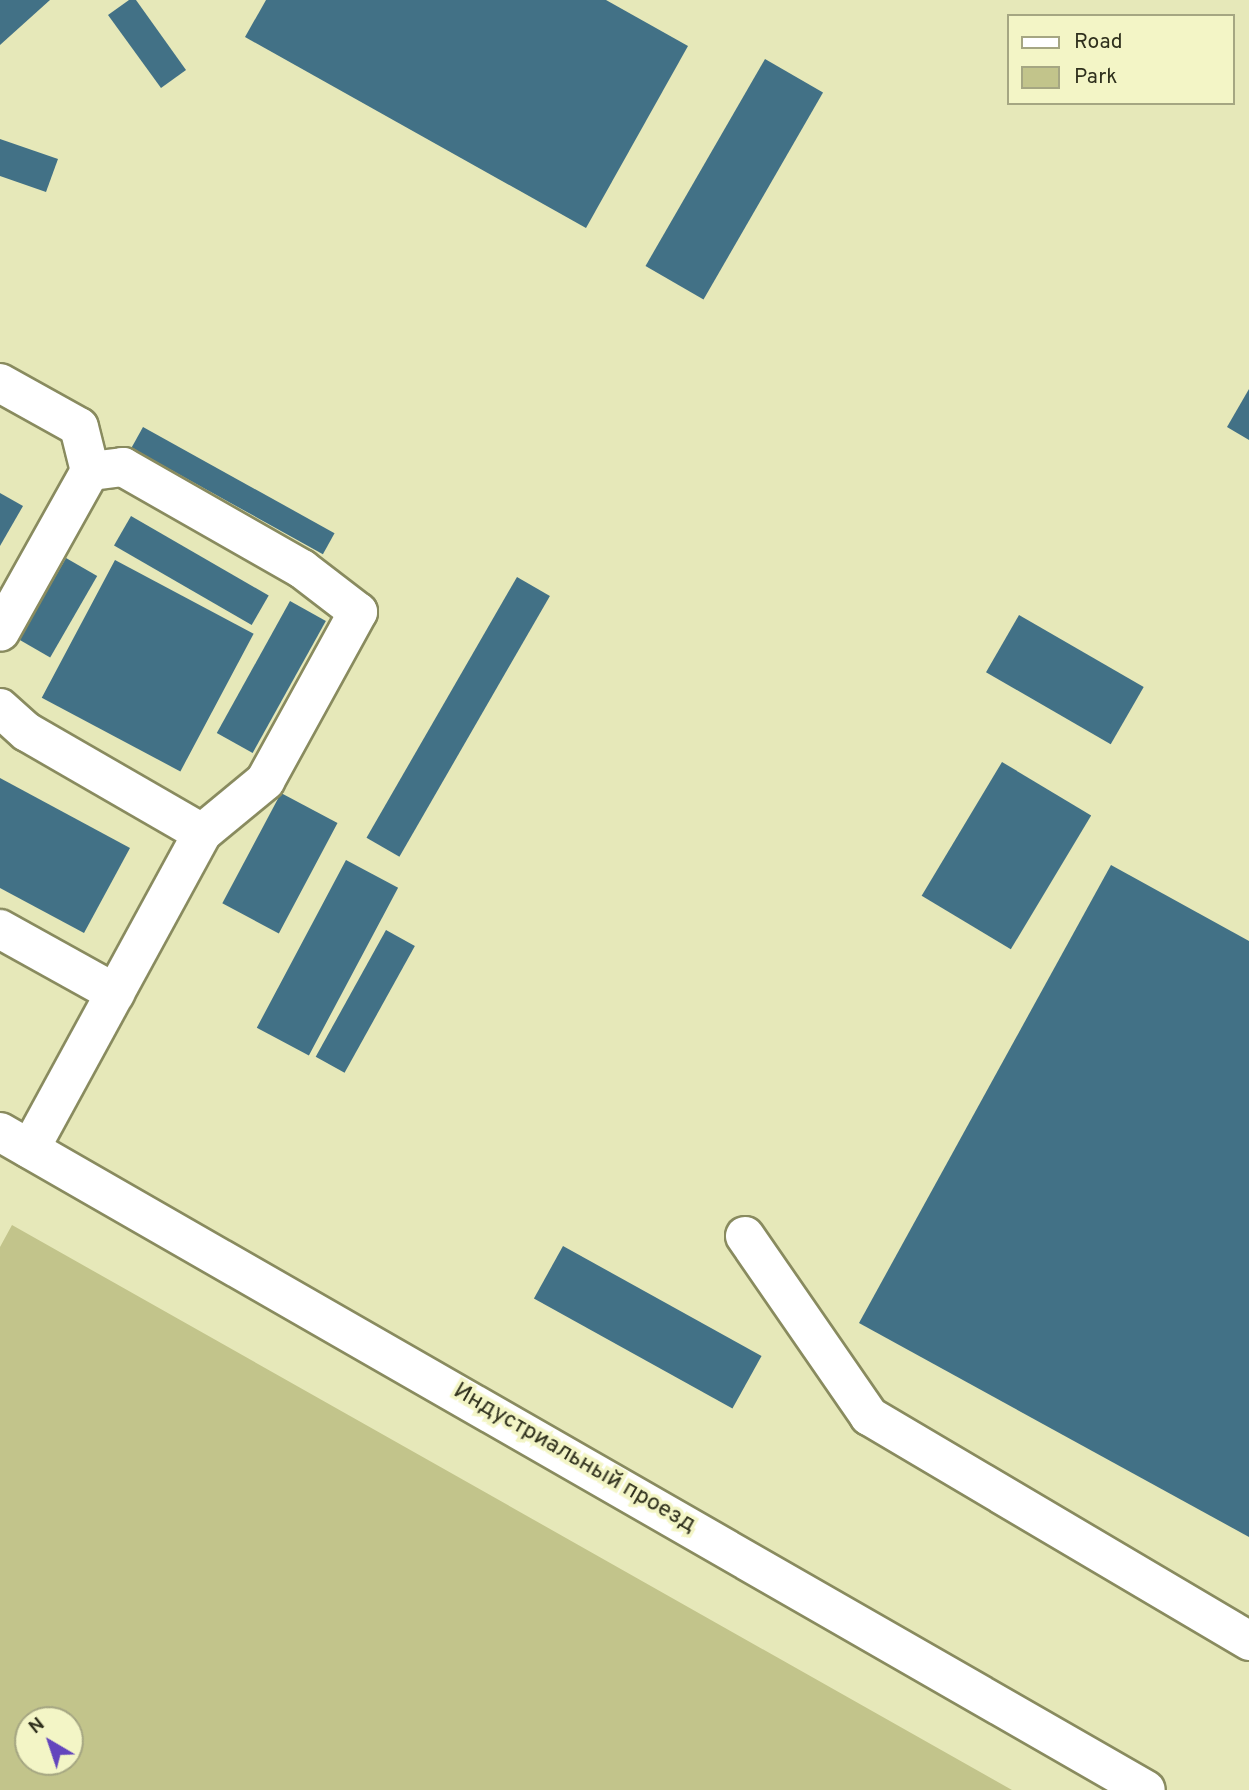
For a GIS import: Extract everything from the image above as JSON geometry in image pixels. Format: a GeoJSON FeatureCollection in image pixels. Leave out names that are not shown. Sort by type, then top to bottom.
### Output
{"type":"FeatureCollection","features":[{"type":"Feature","properties":{"kind":"street"},"geometry":{"type":"LineString","coordinates":[[0,383],[79,427],[90,471],[0,632]]}},
{"type":"Feature","properties":{"kind":"street"},"geometry":{"type":"LineString","coordinates":[[15,1141],[115,993],[202,833],[265,781],[358,612],[302,569],[123,467],[90,471]]}},
{"type":"Feature","properties":{"kind":"street"},"geometry":{"type":"LineString","coordinates":[[0,708],[27,732],[202,833]]}},
{"type":"Feature","properties":{"kind":"street"},"geometry":{"type":"LineString","coordinates":[[0,929],[115,993]]}},
{"type":"Feature","properties":{"kind":"street","name":"Индустриальный проезд"},"geometry":{"type":"LineString","coordinates":[[15,1141],[1146,1790]]}},
{"type":"Feature","properties":{"kind":"street"},"geometry":{"type":"LineString","coordinates":[[745,1236],[869,1416],[1249,1641]]}},
{"type":"Feature","properties":{"kind":"green space"},"geometry":{"type":"Polygon","coordinates":[[[12,1225],[1012,1790],[0,1790],[0,1247],[12,1225]]]}},
{"type":"Feature","properties":{"kind":"building"},"geometry":{"type":"Polygon","coordinates":[[[0,0],[50,0],[0,45],[0,0]]]}},
{"type":"Feature","properties":{"kind":"building"},"geometry":{"type":"Polygon","coordinates":[[[129,0],[136,0],[186,70],[161,88],[108,15],[129,0]]]}},
{"type":"Feature","properties":{"kind":"building"},"geometry":{"type":"Polygon","coordinates":[[[266,0],[606,0],[688,46],[586,228],[245,37],[266,0]]]}},
{"type":"Feature","properties":{"kind":"building"},"geometry":{"type":"Polygon","coordinates":[[[765,59],[823,92],[704,299],[646,266],[765,59]]]}},
{"type":"Feature","properties":{"kind":"building"},"geometry":{"type":"Polygon","coordinates":[[[0,139],[58,159],[46,192],[0,176],[0,139]]]}},
{"type":"Feature","properties":{"kind":"building"},"geometry":{"type":"Polygon","coordinates":[[[1249,389],[1249,440],[1227,427],[1249,389]]]}},
{"type":"Feature","properties":{"kind":"building"},"geometry":{"type":"Polygon","coordinates":[[[143,427],[335,533],[323,554],[131,448],[143,427]]]}},
{"type":"Feature","properties":{"kind":"building"},"geometry":{"type":"Polygon","coordinates":[[[0,493],[23,506],[0,546],[0,493]]]}},
{"type":"Feature","properties":{"kind":"building"},"geometry":{"type":"Polygon","coordinates":[[[131,516],[269,596],[252,625],[114,545],[131,516]]]}},
{"type":"Feature","properties":{"kind":"building"},"geometry":{"type":"Polygon","coordinates":[[[66,558],[97,576],[50,657],[19,639],[66,558]]]}},
{"type":"Feature","properties":{"kind":"building"},"geometry":{"type":"Polygon","coordinates":[[[115,560],[254,634],[180,771],[42,698],[115,560]]]}},
{"type":"Feature","properties":{"kind":"building"},"geometry":{"type":"Polygon","coordinates":[[[517,577],[550,596],[399,857],[366,838],[517,577]]]}},
{"type":"Feature","properties":{"kind":"building"},"geometry":{"type":"Polygon","coordinates":[[[290,601],[326,621],[253,753],[217,733],[290,601]]]}},
{"type":"Feature","properties":{"kind":"building"},"geometry":{"type":"Polygon","coordinates":[[[1019,615],[1144,687],[1111,744],[986,672],[1019,615]]]}},
{"type":"Feature","properties":{"kind":"building"},"geometry":{"type":"Polygon","coordinates":[[[1002,762],[1091,816],[1011,949],[922,896],[1002,762]]]}},
{"type":"Feature","properties":{"kind":"building"},"geometry":{"type":"Polygon","coordinates":[[[0,778],[130,848],[84,933],[0,888],[0,778]]]}},
{"type":"Feature","properties":{"kind":"building"},"geometry":{"type":"Polygon","coordinates":[[[281,793],[338,823],[279,933],[222,903],[281,793]]]}},
{"type":"Feature","properties":{"kind":"building"},"geometry":{"type":"Polygon","coordinates":[[[346,860],[398,888],[309,1055],[257,1028],[346,860]]]}},
{"type":"Feature","properties":{"kind":"building"},"geometry":{"type":"Polygon","coordinates":[[[1111,865],[1249,941],[1249,1537],[859,1323],[1111,865]]]}},
{"type":"Feature","properties":{"kind":"building"},"geometry":{"type":"Polygon","coordinates":[[[386,930],[415,946],[345,1073],[316,1057],[386,930]]]}},
{"type":"Feature","properties":{"kind":"building"},"geometry":{"type":"Polygon","coordinates":[[[563,1246],[762,1356],[732,1409],[534,1298],[563,1246]]]}}]}
